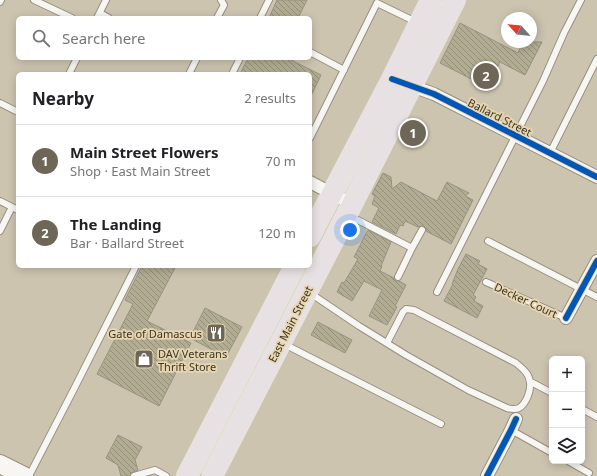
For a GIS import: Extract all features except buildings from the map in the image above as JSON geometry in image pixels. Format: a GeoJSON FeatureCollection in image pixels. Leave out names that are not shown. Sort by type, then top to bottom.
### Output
{"type":"FeatureCollection","features":[{"type":"Feature","properties":{"kind":"main road"},"geometry":{"type":"LineString","coordinates":[[312,232],[392,79],[431,0]]}},
{"type":"Feature","properties":{"kind":"main road","name":"East Main Street"},"geometry":{"type":"LineString","coordinates":[[212,476],[455,0]]}},
{"type":"Feature","properties":{"kind":"main road","name":"East Main Street"},"geometry":{"type":"LineString","coordinates":[[187,476],[294,268]]}},
{"type":"Feature","properties":{"kind":"street","name":"Ballard Street"},"geometry":{"type":"LineString","coordinates":[[392,79],[434,94],[597,177]]}},
{"type":"Feature","properties":{"kind":"street"},"geometry":{"type":"LineString","coordinates":[[312,183],[332,194],[349,209]]}},
{"type":"Feature","properties":{"kind":"street"},"geometry":{"type":"LineString","coordinates":[[566,318],[597,261]]}},
{"type":"Feature","properties":{"kind":"street"},"geometry":{"type":"LineString","coordinates":[[487,476],[516,419]]}},
{"type":"Feature","properties":{"kind":"street"},"geometry":{"type":"LineString","coordinates":[[0,464],[24,476]]}},
{"type":"Feature","properties":{"kind":"lane"},"geometry":{"type":"LineString","coordinates":[[34,0],[68,16]]}},
{"type":"Feature","properties":{"kind":"lane"},"geometry":{"type":"LineString","coordinates":[[98,16],[106,0]]}},
{"type":"Feature","properties":{"kind":"lane"},"geometry":{"type":"LineString","coordinates":[[218,16],[224,5],[221,0]]}},
{"type":"Feature","properties":{"kind":"lane"},"geometry":{"type":"LineString","coordinates":[[261,16],[270,0]]}},
{"type":"Feature","properties":{"kind":"lane"},"geometry":{"type":"LineString","coordinates":[[437,292],[543,81],[564,33],[581,0]]}},
{"type":"Feature","properties":{"kind":"lane"},"geometry":{"type":"LineString","coordinates":[[312,134],[377,3],[419,24]]}},
{"type":"Feature","properties":{"kind":"lane"},"geometry":{"type":"LineString","coordinates":[[312,53],[344,70]]}},
{"type":"Feature","properties":{"kind":"lane"},"geometry":{"type":"LineString","coordinates":[[550,153],[597,59]]}},
{"type":"Feature","properties":{"kind":"lane"},"geometry":{"type":"LineString","coordinates":[[71,72],[76,60]]}},
{"type":"Feature","properties":{"kind":"lane"},"geometry":{"type":"LineString","coordinates":[[190,72],[194,60]]}},
{"type":"Feature","properties":{"kind":"lane"},"geometry":{"type":"LineString","coordinates":[[233,72],[239,60]]}},
{"type":"Feature","properties":{"kind":"lane"},"geometry":{"type":"LineString","coordinates":[[0,103],[16,111]]}},
{"type":"Feature","properties":{"kind":"lane"},"geometry":{"type":"LineString","coordinates":[[0,201],[15,209],[0,231]]}},
{"type":"Feature","properties":{"kind":"lane"},"geometry":{"type":"LineString","coordinates":[[349,209],[412,248]]}},
{"type":"Feature","properties":{"kind":"lane"},"geometry":{"type":"LineString","coordinates":[[398,277],[422,230]]}},
{"type":"Feature","properties":{"kind":"lane"},"geometry":{"type":"LineString","coordinates":[[488,241],[597,297]]}},
{"type":"Feature","properties":{"kind":"lane"},"geometry":{"type":"LineString","coordinates":[[29,476],[135,268]]}},
{"type":"Feature","properties":{"kind":"lane","name":"Decker Court"},"geometry":{"type":"LineString","coordinates":[[486,282],[566,318]]}},
{"type":"Feature","properties":{"kind":"lane"},"geometry":{"type":"LineString","coordinates":[[307,291],[387,343],[468,390],[507,408],[513,410],[519,408],[524,403],[529,393],[531,382]]}},
{"type":"Feature","properties":{"kind":"lane"},"geometry":{"type":"LineString","coordinates":[[387,343],[403,312],[406,310],[414,310],[516,363],[525,371],[531,382],[550,392]]}},
{"type":"Feature","properties":{"kind":"lane"},"geometry":{"type":"LineString","coordinates":[[280,343],[441,424]]}},
{"type":"Feature","properties":{"kind":"lane"},"geometry":{"type":"LineString","coordinates":[[585,411],[597,417]]}},
{"type":"Feature","properties":{"kind":"lane"},"geometry":{"type":"LineString","coordinates":[[511,430],[549,451]]}},
{"type":"Feature","properties":{"kind":"lane"},"geometry":{"type":"LineString","coordinates":[[573,464],[589,473]]}},
{"type":"Feature","properties":{"kind":"lane"},"geometry":{"type":"LineString","coordinates":[[134,476],[155,470],[166,476]]}},
{"type":"Feature","properties":{"kind":"cycle path"},"geometry":{"type":"LineString","coordinates":[[392,79],[434,94],[597,177]]}},
{"type":"Feature","properties":{"kind":"cycle path"},"geometry":{"type":"LineString","coordinates":[[566,318],[597,261]]}},
{"type":"Feature","properties":{"kind":"cycle path"},"geometry":{"type":"LineString","coordinates":[[487,476],[516,419]]}},
{"type":"Feature","properties":{"kind":"place","name":"The Landing"},"geometry":{"type":"Point","coordinates":[486,76]}},
{"type":"Feature","properties":{"kind":"place","name":"Main Street Flowers"},"geometry":{"type":"Point","coordinates":[413,133]}},
{"type":"Feature","properties":{"kind":"place","name":"Gate of Damascus"},"geometry":{"type":"Point","coordinates":[216,333]}},
{"type":"Feature","properties":{"kind":"place","name":"DAV Veterans Thrift Store"},"geometry":{"type":"Point","coordinates":[144,359]}}]}
